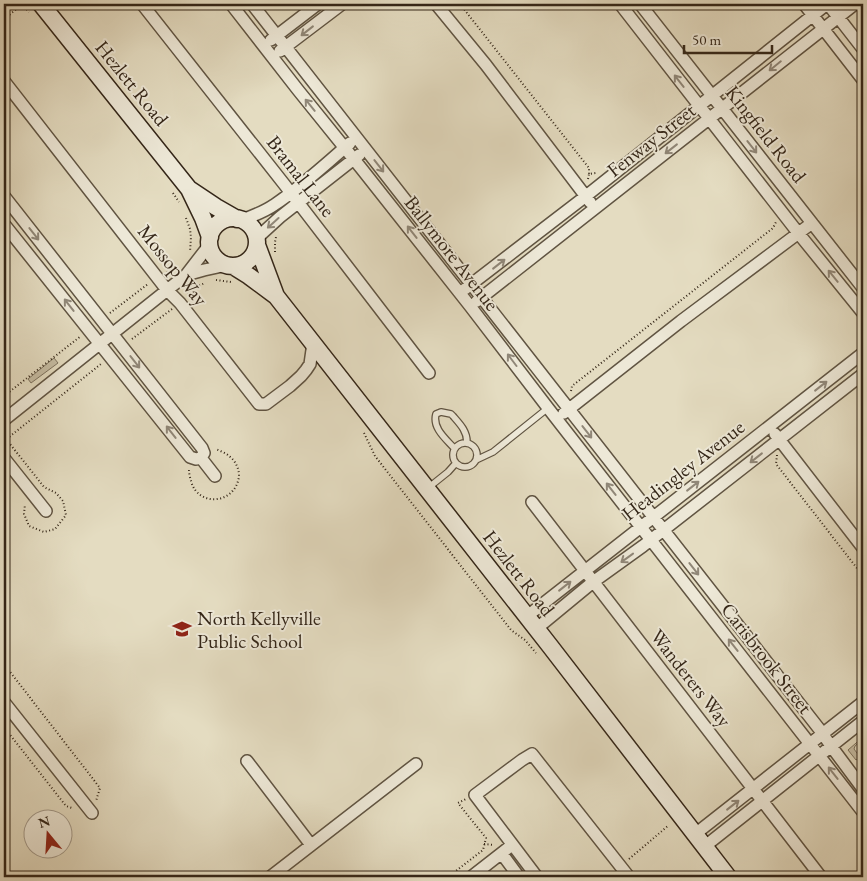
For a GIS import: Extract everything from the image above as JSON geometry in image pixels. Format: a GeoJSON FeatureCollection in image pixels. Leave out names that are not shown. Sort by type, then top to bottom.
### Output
{"type":"FeatureCollection","features":[{"type":"Feature","properties":{"kind":"main road","name":"Hezlett Road"},"geometry":{"type":"LineString","coordinates":[[35,8],[189,189],[203,218],[210,240]]}},
{"type":"Feature","properties":{"kind":"main road","name":"Hezlett Road"},"geometry":{"type":"LineString","coordinates":[[189,189],[216,207],[239,219]]}},
{"type":"Feature","properties":{"kind":"main road"},"geometry":{"type":"LineString","coordinates":[[226,219],[239,219],[250,225],[256,233],[256,250],[250,260],[230,266],[217,260],[211,250],[210,240],[214,228],[226,219]]}},
{"type":"Feature","properties":{"kind":"main road","name":"Hezlett Road"},"geometry":{"type":"LineString","coordinates":[[257,242],[276,296]]}},
{"type":"Feature","properties":{"kind":"main road","name":"Hezlett Road"},"geometry":{"type":"LineString","coordinates":[[230,266],[249,276],[276,296],[728,877]]}},
{"type":"Feature","properties":{"kind":"street","name":"Bramal Lane"},"geometry":{"type":"LineString","coordinates":[[142,4],[299,203],[429,373]]}},
{"type":"Feature","properties":{"kind":"street","name":"Ballymore Avenue"},"geometry":{"type":"LineString","coordinates":[[231,4],[460,293],[641,527]]}},
{"type":"Feature","properties":{"kind":"street","name":"Ballymore Avenue"},"geometry":{"type":"LineString","coordinates":[[252,4],[653,518]]}},
{"type":"Feature","properties":{"kind":"street"},"geometry":{"type":"LineString","coordinates":[[263,45],[318,4]]}},
{"type":"Feature","properties":{"kind":"street"},"geometry":{"type":"LineString","coordinates":[[272,57],[342,4]]}},
{"type":"Feature","properties":{"kind":"street"},"geometry":{"type":"LineString","coordinates":[[436,4],[486,65],[594,208]]}},
{"type":"Feature","properties":{"kind":"street","name":"Kingfield Road"},"geometry":{"type":"LineString","coordinates":[[620,4],[863,313]]}},
{"type":"Feature","properties":{"kind":"street","name":"Kingfield Road"},"geometry":{"type":"LineString","coordinates":[[640,4],[863,288]]}},
{"type":"Feature","properties":{"kind":"street"},"geometry":{"type":"LineString","coordinates":[[804,4],[863,80]]}},
{"type":"Feature","properties":{"kind":"street"},"geometry":{"type":"LineString","coordinates":[[827,4],[863,49]]}},
{"type":"Feature","properties":{"kind":"street","name":"Fenway Street"},"geometry":{"type":"LineString","coordinates":[[460,293],[586,196],[812,14],[827,4]]}},
{"type":"Feature","properties":{"kind":"street","name":"Fenway Street"},"geometry":{"type":"LineString","coordinates":[[470,306],[855,4]]}},
{"type":"Feature","properties":{"kind":"street","name":"Mossop Way"},"geometry":{"type":"LineString","coordinates":[[4,81],[167,290],[180,303],[259,404],[270,402],[301,376],[310,364],[313,343]]}},
{"type":"Feature","properties":{"kind":"street"},"geometry":{"type":"LineString","coordinates":[[239,219],[273,206],[356,138]]}},
{"type":"Feature","properties":{"kind":"street"},"geometry":{"type":"LineString","coordinates":[[257,242],[275,221],[366,149]]}},
{"type":"Feature","properties":{"kind":"street"},"geometry":{"type":"LineString","coordinates":[[4,196],[202,448],[204,453],[201,458]]}},
{"type":"Feature","properties":{"kind":"street"},"geometry":{"type":"LineString","coordinates":[[557,419],[681,321],[812,223]]}},
{"type":"Feature","properties":{"kind":"street"},"geometry":{"type":"LineString","coordinates":[[4,224],[190,457],[201,458]]}},
{"type":"Feature","properties":{"kind":"street"},"geometry":{"type":"LineString","coordinates":[[4,420],[200,265],[210,240]]}},
{"type":"Feature","properties":{"kind":"street"},"geometry":{"type":"LineString","coordinates":[[200,265],[230,266]]}},
{"type":"Feature","properties":{"kind":"street","name":"Headingley Avenue"},"geometry":{"type":"LineString","coordinates":[[531,623],[585,570],[863,353]]}},
{"type":"Feature","properties":{"kind":"street","name":"Headingley Avenue"},"geometry":{"type":"LineString","coordinates":[[531,623],[593,582],[651,540],[863,374]]}},
{"type":"Feature","properties":{"kind":"street"},"geometry":{"type":"LineString","coordinates":[[770,427],[863,548]]}},
{"type":"Feature","properties":{"kind":"street"},"geometry":{"type":"LineString","coordinates":[[4,458],[46,511]]}},
{"type":"Feature","properties":{"kind":"street"},"geometry":{"type":"LineString","coordinates":[[201,458],[214,476]]}},
{"type":"Feature","properties":{"kind":"street","name":"Wanderers Way"},"geometry":{"type":"LineString","coordinates":[[532,502],[820,877]]}},
{"type":"Feature","properties":{"kind":"street","name":"Carisbrook Street"},"geometry":{"type":"LineString","coordinates":[[653,518],[823,734],[863,789]]}},
{"type":"Feature","properties":{"kind":"street","name":"Carisbrook Street"},"geometry":{"type":"LineString","coordinates":[[641,527],[863,812]]}},
{"type":"Feature","properties":{"kind":"street"},"geometry":{"type":"LineString","coordinates":[[4,702],[92,813]]}},
{"type":"Feature","properties":{"kind":"street"},"geometry":{"type":"LineString","coordinates":[[699,841],[753,790],[863,702]]}},
{"type":"Feature","properties":{"kind":"street"},"geometry":{"type":"LineString","coordinates":[[699,841],[762,801],[863,721]]}},
{"type":"Feature","properties":{"kind":"street"},"geometry":{"type":"LineString","coordinates":[[537,877],[475,795],[532,754],[629,877]]}},
{"type":"Feature","properties":{"kind":"street"},"geometry":{"type":"LineString","coordinates":[[247,761],[311,846]]}},
{"type":"Feature","properties":{"kind":"street"},"geometry":{"type":"LineString","coordinates":[[270,877],[416,764]]}},
{"type":"Feature","properties":{"kind":"street"},"geometry":{"type":"LineString","coordinates":[[471,877],[512,845]]}},
{"type":"Feature","properties":{"kind":"street"},"geometry":{"type":"LineString","coordinates":[[502,854],[519,877]]}},
{"type":"Feature","properties":{"kind":"lane"},"geometry":{"type":"LineString","coordinates":[[476,460],[477,452],[471,444],[467,442],[460,443],[454,448],[452,456],[456,463],[467,467],[476,460],[493,452],[548,408]]}},
{"type":"Feature","properties":{"kind":"lane"},"geometry":{"type":"LineString","coordinates":[[454,448],[436,424],[436,414],[441,412],[451,414],[466,432],[467,442]]}},
{"type":"Feature","properties":{"kind":"lane"},"geometry":{"type":"LineString","coordinates":[[426,489],[448,472],[456,463]]}},
{"type":"Feature","properties":{"kind":"path"},"geometry":{"type":"LineString","coordinates":[[4,19],[23,4],[35,8]]}},
{"type":"Feature","properties":{"kind":"path"},"geometry":{"type":"LineString","coordinates":[[460,4],[589,168],[586,196]]}},
{"type":"Feature","properties":{"kind":"path"},"geometry":{"type":"LineString","coordinates":[[589,174],[597,173]]}},
{"type":"Feature","properties":{"kind":"path"},"geometry":{"type":"LineString","coordinates":[[172,191],[182,207]]}},
{"type":"Feature","properties":{"kind":"path"},"geometry":{"type":"LineString","coordinates":[[184,213],[192,238],[189,251],[212,280],[239,284],[249,276]]}},
{"type":"Feature","properties":{"kind":"path"},"geometry":{"type":"LineString","coordinates":[[571,396],[572,386],[774,228],[777,218]]}},
{"type":"Feature","properties":{"kind":"path"},"geometry":{"type":"LineString","coordinates":[[264,265],[276,255],[275,242],[278,234]]}},
{"type":"Feature","properties":{"kind":"path"},"geometry":{"type":"LineString","coordinates":[[362,429],[376,456],[511,630],[525,640],[538,656]]}},
{"type":"Feature","properties":{"kind":"path"},"geometry":{"type":"LineString","coordinates":[[780,440],[776,464],[863,576]]}},
{"type":"Feature","properties":{"kind":"path"},"geometry":{"type":"LineString","coordinates":[[448,877],[483,850],[486,838],[458,802],[475,795]]}},
{"type":"Feature","properties":{"kind":"path"},"geometry":{"type":"LineString","coordinates":[[606,877],[669,825]]}},
{"type":"Feature","properties":{"kind":"shaded area"},"geometry":{"type":"Polygon","coordinates":[[[54,358],[58,363],[31,383],[28,379],[54,358]]]}},
{"type":"Feature","properties":{"kind":"shaded area"},"geometry":{"type":"Polygon","coordinates":[[[863,737],[854,749],[860,757],[856,760],[848,750],[863,737]]]}},
{"type":"Feature","properties":{"kind":"place","name":"North Kellyville Public School"},"geometry":{"type":"Point","coordinates":[182,629]}}]}
